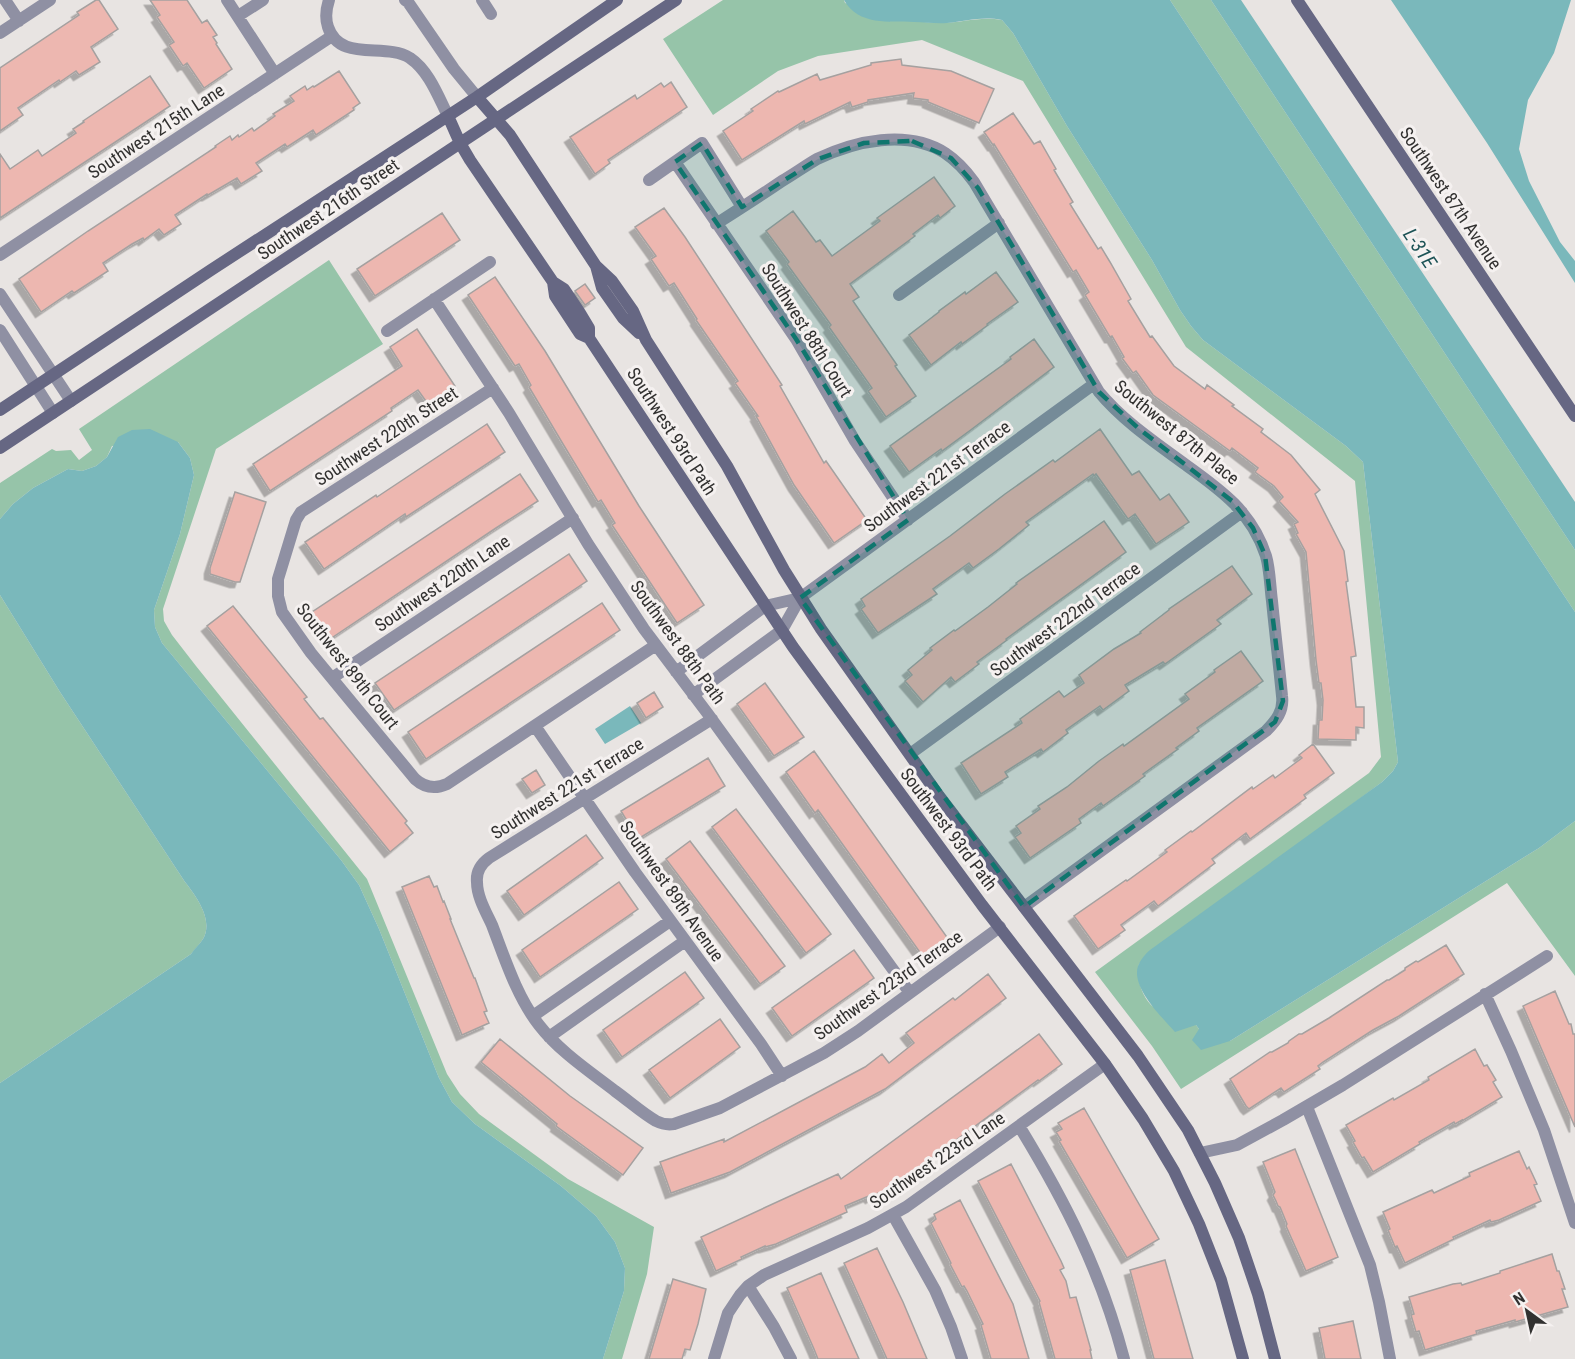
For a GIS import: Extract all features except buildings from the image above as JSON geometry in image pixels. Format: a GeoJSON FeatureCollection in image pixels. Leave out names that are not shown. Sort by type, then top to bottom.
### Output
{"type":"FeatureCollection","features":[{"type":"Feature","properties":{"kind":"street"},"geometry":{"type":"LineString","coordinates":[[5,0],[19,21]]}},
{"type":"Feature","properties":{"kind":"street"},"geometry":{"type":"LineString","coordinates":[[0,33],[50,0]]}},
{"type":"Feature","properties":{"kind":"street"},"geometry":{"type":"LineString","coordinates":[[227,0],[275,74]]}},
{"type":"Feature","properties":{"kind":"street"},"geometry":{"type":"LineString","coordinates":[[238,16],[263,0]]}},
{"type":"Feature","properties":{"kind":"street"},"geometry":{"type":"LineString","coordinates":[[329,0],[327,25],[332,36],[339,43],[350,48],[396,52],[411,60],[427,77],[448,116]]}},
{"type":"Feature","properties":{"kind":"street"},"geometry":{"type":"LineString","coordinates":[[482,0],[491,14]]}},
{"type":"Feature","properties":{"kind":"street","name":"Southwest 216th Street"},"geometry":{"type":"LineString","coordinates":[[0,410],[477,97],[618,0]]}},
{"type":"Feature","properties":{"kind":"street","name":"Southwest 216th Street"},"geometry":{"type":"LineString","coordinates":[[0,448],[676,0]]}},
{"type":"Feature","properties":{"kind":"street","name":"Southwest 87th Avenue"},"geometry":{"type":"LineString","coordinates":[[1297,0],[1575,416]]}},
{"type":"Feature","properties":{"kind":"street"},"geometry":{"type":"LineString","coordinates":[[407,1],[454,69],[477,97]]}},
{"type":"Feature","properties":{"kind":"street","name":"Southwest 215th Lane"},"geometry":{"type":"LineString","coordinates":[[0,255],[332,36]]}},
{"type":"Feature","properties":{"kind":"street","name":"Southwest 93rd Path"},"geometry":{"type":"LineString","coordinates":[[477,97],[514,142],[596,266],[602,288],[623,318],[646,340],[727,466],[800,598],[821,629],[939,796],[1138,1056],[1188,1130],[1227,1210],[1246,1257],[1275,1359]]}},
{"type":"Feature","properties":{"kind":"street","name":"Southwest 93rd Path"},"geometry":{"type":"LineString","coordinates":[[448,116],[460,143],[553,282],[564,289],[580,313],[589,327],[589,338],[765,606],[858,737],[1127,1094],[1159,1145],[1199,1224],[1217,1271],[1243,1359]]}},
{"type":"Feature","properties":{"kind":"street","name":"Southwest 87th Place"},"geometry":{"type":"LineString","coordinates":[[742,207],[813,162],[856,145],[896,140],[912,141],[934,148],[951,158],[967,172],[978,188],[1094,384],[1114,408],[1168,452],[1222,491],[1242,512],[1260,540],[1268,567],[1283,701],[1275,722],[1266,731],[1024,907]]}},
{"type":"Feature","properties":{"kind":"street"},"geometry":{"type":"LineString","coordinates":[[649,180],[702,144],[742,207],[716,224]]}},
{"type":"Feature","properties":{"kind":"street","name":"Southwest 88th Court"},"geometry":{"type":"LineString","coordinates":[[675,162],[801,348],[855,441],[908,520]]}},
{"type":"Feature","properties":{"kind":"street"},"geometry":{"type":"LineString","coordinates":[[900,295],[999,223]]}},
{"type":"Feature","properties":{"kind":"street"},"geometry":{"type":"LineString","coordinates":[[387,331],[490,262]]}},
{"type":"Feature","properties":{"kind":"street"},"geometry":{"type":"LineString","coordinates":[[0,294],[71,401]]}},
{"type":"Feature","properties":{"kind":"street","name":"Southwest 88th Path"},"geometry":{"type":"LineString","coordinates":[[434,299],[656,645],[910,993]]}},
{"type":"Feature","properties":{"kind":"street"},"geometry":{"type":"LineString","coordinates":[[0,330],[53,413]]}},
{"type":"Feature","properties":{"kind":"street","name":"Southwest 221st Terrace"},"geometry":{"type":"LineString","coordinates":[[676,672],[765,606],[800,598],[1094,384]]}},
{"type":"Feature","properties":{"kind":"street","name":"Southwest 220th Street"},"geometry":{"type":"LineString","coordinates":[[300,514],[493,388]]}},
{"type":"Feature","properties":{"kind":"street","name":"Southwest 222nd Terrace"},"geometry":{"type":"LineString","coordinates":[[910,754],[1242,512]]}},
{"type":"Feature","properties":{"kind":"street","name":"Southwest 89th Court"},"geometry":{"type":"LineString","coordinates":[[300,514],[296,520],[278,579],[279,603],[282,612],[332,678],[415,779],[424,786],[447,784],[536,726]]}},
{"type":"Feature","properties":{"kind":"street","name":"Southwest 220th Lane"},"geometry":{"type":"LineString","coordinates":[[332,678],[573,518]]}},
{"type":"Feature","properties":{"kind":"street","name":"Southwest 221st Terrace"},"geometry":{"type":"LineString","coordinates":[[693,695],[782,630],[800,598]]}},
{"type":"Feature","properties":{"kind":"street"},"geometry":{"type":"LineString","coordinates":[[536,726],[656,645]]}},
{"type":"Feature","properties":{"kind":"street","name":"Southwest 221st Terrace"},"geometry":{"type":"LineString","coordinates":[[532,1016],[514,981],[480,896],[477,884],[482,866],[489,858],[712,719]]}},
{"type":"Feature","properties":{"kind":"street","name":"Southwest 89th Avenue"},"geometry":{"type":"LineString","coordinates":[[536,726],[670,921],[782,1076]]}},
{"type":"Feature","properties":{"kind":"street"},"geometry":{"type":"LineString","coordinates":[[670,921],[532,1016],[549,1037],[685,941]]}},
{"type":"Feature","properties":{"kind":"street","name":"Southwest 223rd Terrace"},"geometry":{"type":"LineString","coordinates":[[549,1037],[654,1120],[664,1124],[678,1123],[720,1108],[839,1044],[999,927]]}},
{"type":"Feature","properties":{"kind":"street"},"geometry":{"type":"LineString","coordinates":[[1200,1154],[1237,1145],[1307,1107],[1547,956]]}},
{"type":"Feature","properties":{"kind":"street"},"geometry":{"type":"LineString","coordinates":[[1485,994],[1544,1130],[1575,1223]]}},
{"type":"Feature","properties":{"kind":"street","name":"Southwest 223rd Lane"},"geometry":{"type":"LineString","coordinates":[[748,1286],[770,1272],[893,1215],[933,1190],[1105,1064]]}},
{"type":"Feature","properties":{"kind":"street"},"geometry":{"type":"LineString","coordinates":[[1307,1107],[1371,1265],[1390,1359]]}},
{"type":"Feature","properties":{"kind":"street"},"geometry":{"type":"LineString","coordinates":[[1019,1126],[1058,1192],[1084,1244],[1104,1295],[1124,1359]]}},
{"type":"Feature","properties":{"kind":"street"},"geometry":{"type":"LineString","coordinates":[[893,1215],[935,1290],[962,1359]]}},
{"type":"Feature","properties":{"kind":"street"},"geometry":{"type":"LineString","coordinates":[[714,1359],[728,1313],[748,1286],[769,1318],[791,1359]]}},
{"type":"Feature","properties":{"kind":"highlighted area"},"geometry":{"type":"Polygon","coordinates":[[[912,141],[951,158],[978,188],[1099,392],[1138,428],[1232,501],[1253,528],[1265,555],[1283,701],[1275,722],[1024,907],[800,598],[908,520],[796,339],[675,162],[702,143],[742,207],[818,159],[864,143],[912,141]]]}},
{"type":"Feature","properties":{"kind":"green space"},"geometry":{"type":"Polygon","coordinates":[[[723,0],[844,0],[845,3],[917,21],[949,23],[986,19],[1002,20],[1013,33],[1067,126],[1191,326],[1203,340],[1346,446],[1363,462],[1398,762],[1382,782],[1139,964],[1140,985],[1151,1005],[1196,1025],[1199,1029],[1230,1041],[1539,848],[1575,821],[1575,976],[1507,883],[1181,1089],[1152,1046],[1095,972],[1369,773],[1381,757],[1355,481],[1186,347],[1023,81],[922,40],[818,56],[778,71],[713,115],[663,39],[723,0]]]}},
{"type":"Feature","properties":{"kind":"green space"},"geometry":{"type":"Polygon","coordinates":[[[1170,0],[1211,0],[1575,550],[1575,612],[1170,0]]]}},
{"type":"Feature","properties":{"kind":"green space"},"geometry":{"type":"Polygon","coordinates":[[[329,260],[383,344],[216,449],[163,609],[164,621],[196,666],[367,879],[447,1074],[460,1094],[479,1114],[568,1179],[654,1227],[647,1274],[622,1359],[603,1359],[624,1291],[625,1268],[615,1242],[596,1216],[561,1186],[475,1124],[452,1102],[439,1078],[359,885],[341,860],[162,643],[155,627],[154,610],[180,534],[194,475],[190,458],[178,442],[112,446],[107,457],[96,466],[82,471],[68,469],[33,488],[13,504],[0,519],[0,483],[52,449],[71,450],[79,460],[92,450],[79,429],[329,260]]]}},
{"type":"Feature","properties":{"kind":"green space"},"geometry":{"type":"Polygon","coordinates":[[[0,595],[60,692],[198,901],[205,916],[206,932],[191,954],[0,1083],[0,595]]]}},
{"type":"Feature","properties":{"kind":"water"},"geometry":{"type":"Polygon","coordinates":[[[844,0],[1170,0],[1575,612],[1575,821],[1539,848],[1230,1041],[1201,1050],[1192,1040],[1199,1029],[1196,1025],[1175,1032],[1143,993],[1137,975],[1138,966],[1150,950],[1382,782],[1398,762],[1363,462],[1346,446],[1203,340],[1191,326],[1067,126],[1013,33],[1002,20],[981,19],[939,23],[875,20],[857,14],[844,0]]]}},
{"type":"Feature","properties":{"kind":"water","name":"L-31E"},"geometry":{"type":"Polygon","coordinates":[[[1211,0],[1241,0],[1575,502],[1575,550],[1211,0]]]}},
{"type":"Feature","properties":{"kind":"water"},"geometry":{"type":"Polygon","coordinates":[[[1391,0],[1571,0],[1554,53],[1528,100],[1519,149],[1529,181],[1560,242],[1575,261],[1575,283],[1487,143],[1391,0]]]}},
{"type":"Feature","properties":{"kind":"water"},"geometry":{"type":"Polygon","coordinates":[[[150,429],[178,442],[190,458],[194,475],[180,534],[154,610],[155,627],[162,643],[341,860],[359,885],[439,1078],[452,1102],[475,1124],[561,1186],[596,1216],[615,1242],[625,1268],[624,1291],[603,1359],[0,1359],[0,1083],[191,954],[206,932],[205,916],[198,901],[60,692],[0,595],[0,519],[13,504],[33,488],[68,469],[82,471],[96,466],[107,457],[118,437],[132,430],[150,429]]]}},
{"type":"Feature","properties":{"kind":"water"},"geometry":{"type":"Polygon","coordinates":[[[630,706],[641,723],[605,744],[595,729],[630,706]]]}}]}
